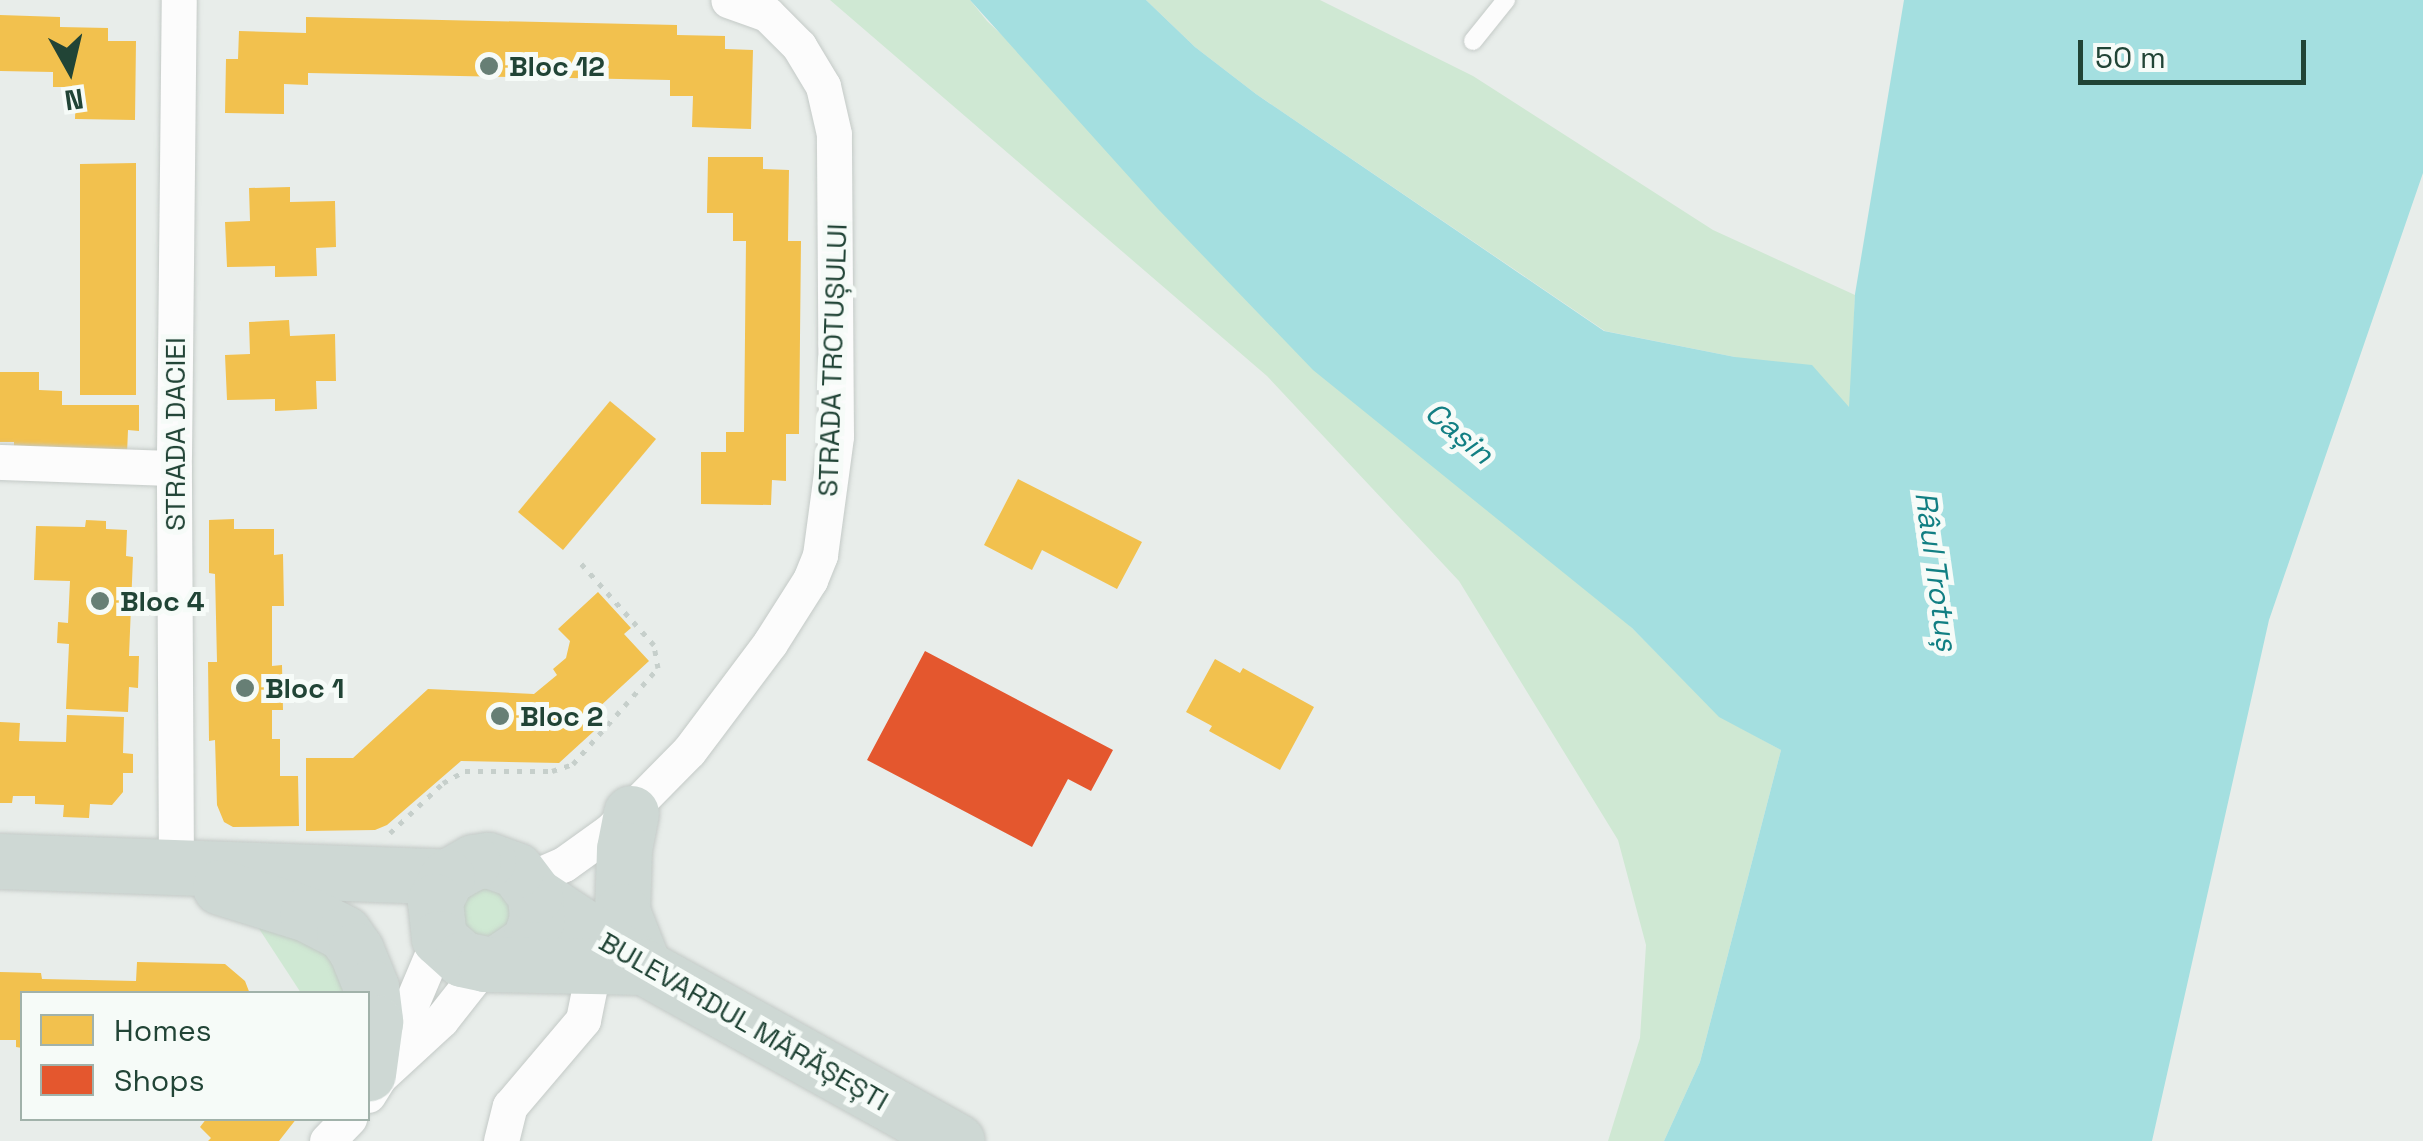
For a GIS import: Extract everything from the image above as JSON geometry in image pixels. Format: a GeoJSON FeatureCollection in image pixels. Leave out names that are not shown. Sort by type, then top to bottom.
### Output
{"type":"FeatureCollection","features":[{"type":"Feature","properties":{"kind":"main road"},"geometry":{"type":"LineString","coordinates":[[202,870],[475,955],[619,967],[622,867],[631,813]]}},
{"type":"Feature","properties":{"kind":"main road"},"geometry":{"type":"LineString","coordinates":[[488,860],[516,870],[531,888],[537,919],[528,942],[475,955],[434,901],[447,877],[472,862],[488,860]]}},
{"type":"Feature","properties":{"kind":"main road"},"geometry":{"type":"LineString","coordinates":[[0,861],[447,877]]}},
{"type":"Feature","properties":{"kind":"main road"},"geometry":{"type":"LineString","coordinates":[[202,870],[246,897],[307,914],[344,933],[371,987],[375,1022],[372,1082]]}},
{"type":"Feature","properties":{"kind":"main road","name":"BULEVARDUL MĂRĂȘEȘTI"},"geometry":{"type":"LineString","coordinates":[[531,888],[619,967],[940,1137]]}},
{"type":"Feature","properties":{"kind":"street","name":"STRADA DACIEI"},"geometry":{"type":"LineString","coordinates":[[179,0],[174,468],[202,870]]}},
{"type":"Feature","properties":{"kind":"street","name":"STRADA TROTUȘULUI"},"geometry":{"type":"LineString","coordinates":[[531,888],[631,813],[699,738],[792,610],[816,568],[836,436],[838,225],[832,122],[823,86],[799,46],[767,14],[732,0]]}},
{"type":"Feature","properties":{"kind":"street"},"geometry":{"type":"LineString","coordinates":[[0,462],[174,468]]}},
{"type":"Feature","properties":{"kind":"street"},"geometry":{"type":"LineString","coordinates":[[372,1082],[475,955]]}},
{"type":"Feature","properties":{"kind":"street"},"geometry":{"type":"LineString","coordinates":[[372,1082],[441,1020],[475,955]]}},
{"type":"Feature","properties":{"kind":"street"},"geometry":{"type":"LineString","coordinates":[[500,1141],[510,1106],[583,1020],[619,967]]}},
{"type":"Feature","properties":{"kind":"street"},"geometry":{"type":"LineString","coordinates":[[327,1141],[346,1121]]}},
{"type":"Feature","properties":{"kind":"lane"},"geometry":{"type":"LineString","coordinates":[[1472,41],[1506,0]]}},
{"type":"Feature","properties":{"kind":"path"},"geometry":{"type":"LineString","coordinates":[[383,837],[444,783],[465,770],[552,771],[573,764],[658,668],[659,654],[654,646],[578,560]]}},
{"type":"Feature","properties":{"kind":"green space"},"geometry":{"type":"Polygon","coordinates":[[[830,0],[970,0],[987,21],[1632,628],[1719,716],[1781,750],[1700,1062],[1664,1141],[1608,1141],[1640,1038],[1646,945],[1618,840],[1459,581],[1267,376],[830,0]]]}},
{"type":"Feature","properties":{"kind":"green space"},"geometry":{"type":"Polygon","coordinates":[[[1146,0],[1320,0],[1473,76],[1713,230],[1855,295],[1850,408],[1735,357],[1605,331],[1256,94],[1195,47],[1146,0]]]}},
{"type":"Feature","properties":{"kind":"green space"},"geometry":{"type":"Polygon","coordinates":[[[486,888],[503,895],[510,912],[503,929],[486,936],[469,929],[462,912],[469,895],[486,888]]]}},
{"type":"Feature","properties":{"kind":"green space"},"geometry":{"type":"Polygon","coordinates":[[[250,915],[308,926],[356,991],[300,991],[250,915]]]}},
{"type":"Feature","properties":{"kind":"water"},"geometry":{"type":"Polygon","coordinates":[[[970,0],[1146,0],[1195,47],[1256,94],[1604,331],[1735,357],[1812,365],[1849,407],[1855,294],[1904,0],[2423,0],[2423,173],[2269,620],[2152,1141],[1664,1141],[1700,1062],[1781,750],[1719,717],[1632,628],[1313,370],[1158,209],[970,0]]]}},
{"type":"Feature","properties":{"kind":"building: Homes"},"geometry":{"type":"Polygon","coordinates":[[[0,15],[60,17],[60,27],[108,28],[108,41],[136,41],[135,120],[75,119],[76,87],[53,87],[53,72],[0,71],[0,15]]]}},
{"type":"Feature","properties":{"kind":"building: Homes","name":"Bloc 12"},"geometry":{"type":"Polygon","coordinates":[[[306,17],[677,25],[677,35],[725,36],[725,49],[753,50],[751,129],[692,127],[693,96],[670,96],[670,80],[308,73],[308,85],[284,84],[284,114],[225,113],[226,59],[238,59],[239,31],[306,33],[306,17]]]}},
{"type":"Feature","properties":{"kind":"building: Homes"},"geometry":{"type":"Polygon","coordinates":[[[708,157],[763,157],[763,169],[789,170],[788,241],[801,241],[799,434],[786,434],[786,481],[772,480],[771,505],[701,504],[701,452],[726,452],[726,432],[744,432],[746,241],[733,241],[733,213],[707,213],[708,157]]]}},
{"type":"Feature","properties":{"kind":"building: Homes"},"geometry":{"type":"Polygon","coordinates":[[[136,163],[136,395],[80,395],[80,164],[136,163]]]}},
{"type":"Feature","properties":{"kind":"building: Homes"},"geometry":{"type":"Polygon","coordinates":[[[290,187],[290,202],[335,201],[336,247],[316,248],[317,276],[275,277],[275,266],[227,267],[225,222],[250,221],[249,188],[290,187]]]}},
{"type":"Feature","properties":{"kind":"building: Homes"},"geometry":{"type":"Polygon","coordinates":[[[289,320],[290,336],[335,334],[336,381],[316,381],[317,409],[275,411],[275,399],[227,400],[225,355],[250,354],[249,322],[289,320]]]}},
{"type":"Feature","properties":{"kind":"building: Homes"},"geometry":{"type":"Polygon","coordinates":[[[0,372],[39,372],[39,390],[62,391],[62,405],[139,405],[139,431],[128,430],[127,454],[14,454],[14,442],[0,442],[0,372]]]}},
{"type":"Feature","properties":{"kind":"building: Homes"},"geometry":{"type":"Polygon","coordinates":[[[610,401],[656,439],[563,550],[518,512],[610,401]]]}},
{"type":"Feature","properties":{"kind":"building: Homes"},"geometry":{"type":"Polygon","coordinates":[[[1018,479],[1142,542],[1117,589],[1042,550],[1032,570],[984,545],[1018,479]]]}},
{"type":"Feature","properties":{"kind":"building: Homes","name":"Bloc 1"},"geometry":{"type":"Polygon","coordinates":[[[234,519],[234,529],[274,529],[274,555],[283,554],[284,606],[272,606],[272,666],[282,665],[283,710],[272,710],[272,739],[280,739],[280,776],[298,776],[299,826],[233,827],[224,822],[217,805],[215,740],[209,741],[208,662],[217,662],[209,520],[234,519]]]}},
{"type":"Feature","properties":{"kind":"building: Homes","name":"Bloc 4"},"geometry":{"type":"Polygon","coordinates":[[[86,520],[106,521],[106,529],[127,530],[126,556],[133,557],[129,656],[139,656],[138,688],[129,687],[128,712],[66,709],[69,644],[57,643],[58,622],[68,623],[70,581],[34,580],[36,526],[85,527],[86,520]]]}},
{"type":"Feature","properties":{"kind":"building: Homes","name":"Bloc 2"},"geometry":{"type":"Polygon","coordinates":[[[598,592],[631,628],[624,634],[649,661],[596,710],[605,721],[559,763],[461,761],[387,825],[375,830],[306,831],[306,758],[353,758],[428,689],[534,694],[557,675],[553,669],[566,658],[570,641],[558,629],[598,592]]]}},
{"type":"Feature","properties":{"kind":"building: Homes"},"geometry":{"type":"Polygon","coordinates":[[[1215,659],[1240,673],[1243,668],[1314,707],[1280,770],[1209,731],[1212,726],[1186,712],[1215,659]]]}},
{"type":"Feature","properties":{"kind":"building: Homes"},"geometry":{"type":"Polygon","coordinates":[[[67,715],[124,717],[123,753],[133,754],[133,773],[123,773],[123,792],[112,805],[90,804],[89,818],[63,817],[64,805],[35,804],[35,796],[13,796],[12,803],[0,803],[0,722],[20,723],[19,741],[66,742],[67,715]]]}},
{"type":"Feature","properties":{"kind":"building: Homes"},"geometry":{"type":"Polygon","coordinates":[[[137,962],[225,964],[245,981],[249,991],[20,991],[20,1048],[16,1047],[16,1040],[0,1040],[0,972],[41,973],[42,979],[136,981],[137,962]]]}},
{"type":"Feature","properties":{"kind":"building: Homes"},"geometry":{"type":"Polygon","coordinates":[[[205,1121],[295,1121],[279,1141],[208,1141],[211,1138],[200,1127],[205,1121]]]}},
{"type":"Feature","properties":{"kind":"building: Shops"},"geometry":{"type":"Polygon","coordinates":[[[925,651],[1113,750],[1091,791],[1068,779],[1032,847],[867,760],[925,651]]]}},
{"type":"Feature","properties":{"kind":"place","name":"Bloc 12"},"geometry":{"type":"Point","coordinates":[489,66]}},
{"type":"Feature","properties":{"kind":"place","name":"Bloc 4"},"geometry":{"type":"Point","coordinates":[100,601]}},
{"type":"Feature","properties":{"kind":"place","name":"Bloc 1"},"geometry":{"type":"Point","coordinates":[245,688]}},
{"type":"Feature","properties":{"kind":"place","name":"Bloc 2"},"geometry":{"type":"Point","coordinates":[500,716]}},
{"type":"Feature","properties":{"kind":"water label","name":"Cașin"},"geometry":{"type":"Point","coordinates":[1459,433]}},
{"type":"Feature","properties":{"kind":"water label","name":"Râul Trotuș"},"geometry":{"type":"Point","coordinates":[1936,571]}}]}
